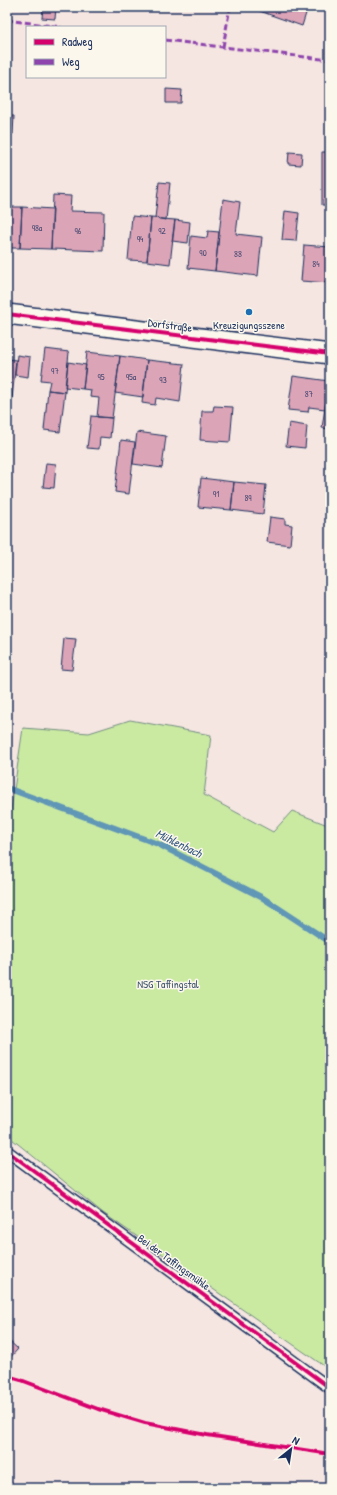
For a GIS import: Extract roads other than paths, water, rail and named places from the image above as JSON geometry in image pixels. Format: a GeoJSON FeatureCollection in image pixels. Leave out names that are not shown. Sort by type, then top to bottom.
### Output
{"type":"FeatureCollection","features":[{"type":"Feature","properties":{"kind":"street","name":"Dorfstraße"},"geometry":{"type":"LineString","coordinates":[[7,314],[330,354]]}},
{"type":"Feature","properties":{"kind":"lane","name":"Bei der Taffingsmühle"},"geometry":{"type":"LineString","coordinates":[[7,1150],[330,1388]]}},
{"type":"Feature","properties":{"kind":"waterway","name":"Mühlenbach"},"geometry":{"type":"LineString","coordinates":[[7,788],[158,844],[263,898],[330,942]]}},
{"type":"Feature","properties":{"kind":"place","name":"Kreuzigungsszene"},"geometry":{"type":"Point","coordinates":[249,312]}},
{"type":"Feature","properties":{"kind":"park label","name":"NSG Taffingstal"},"geometry":{"type":"Point","coordinates":[168,984]}}]}
